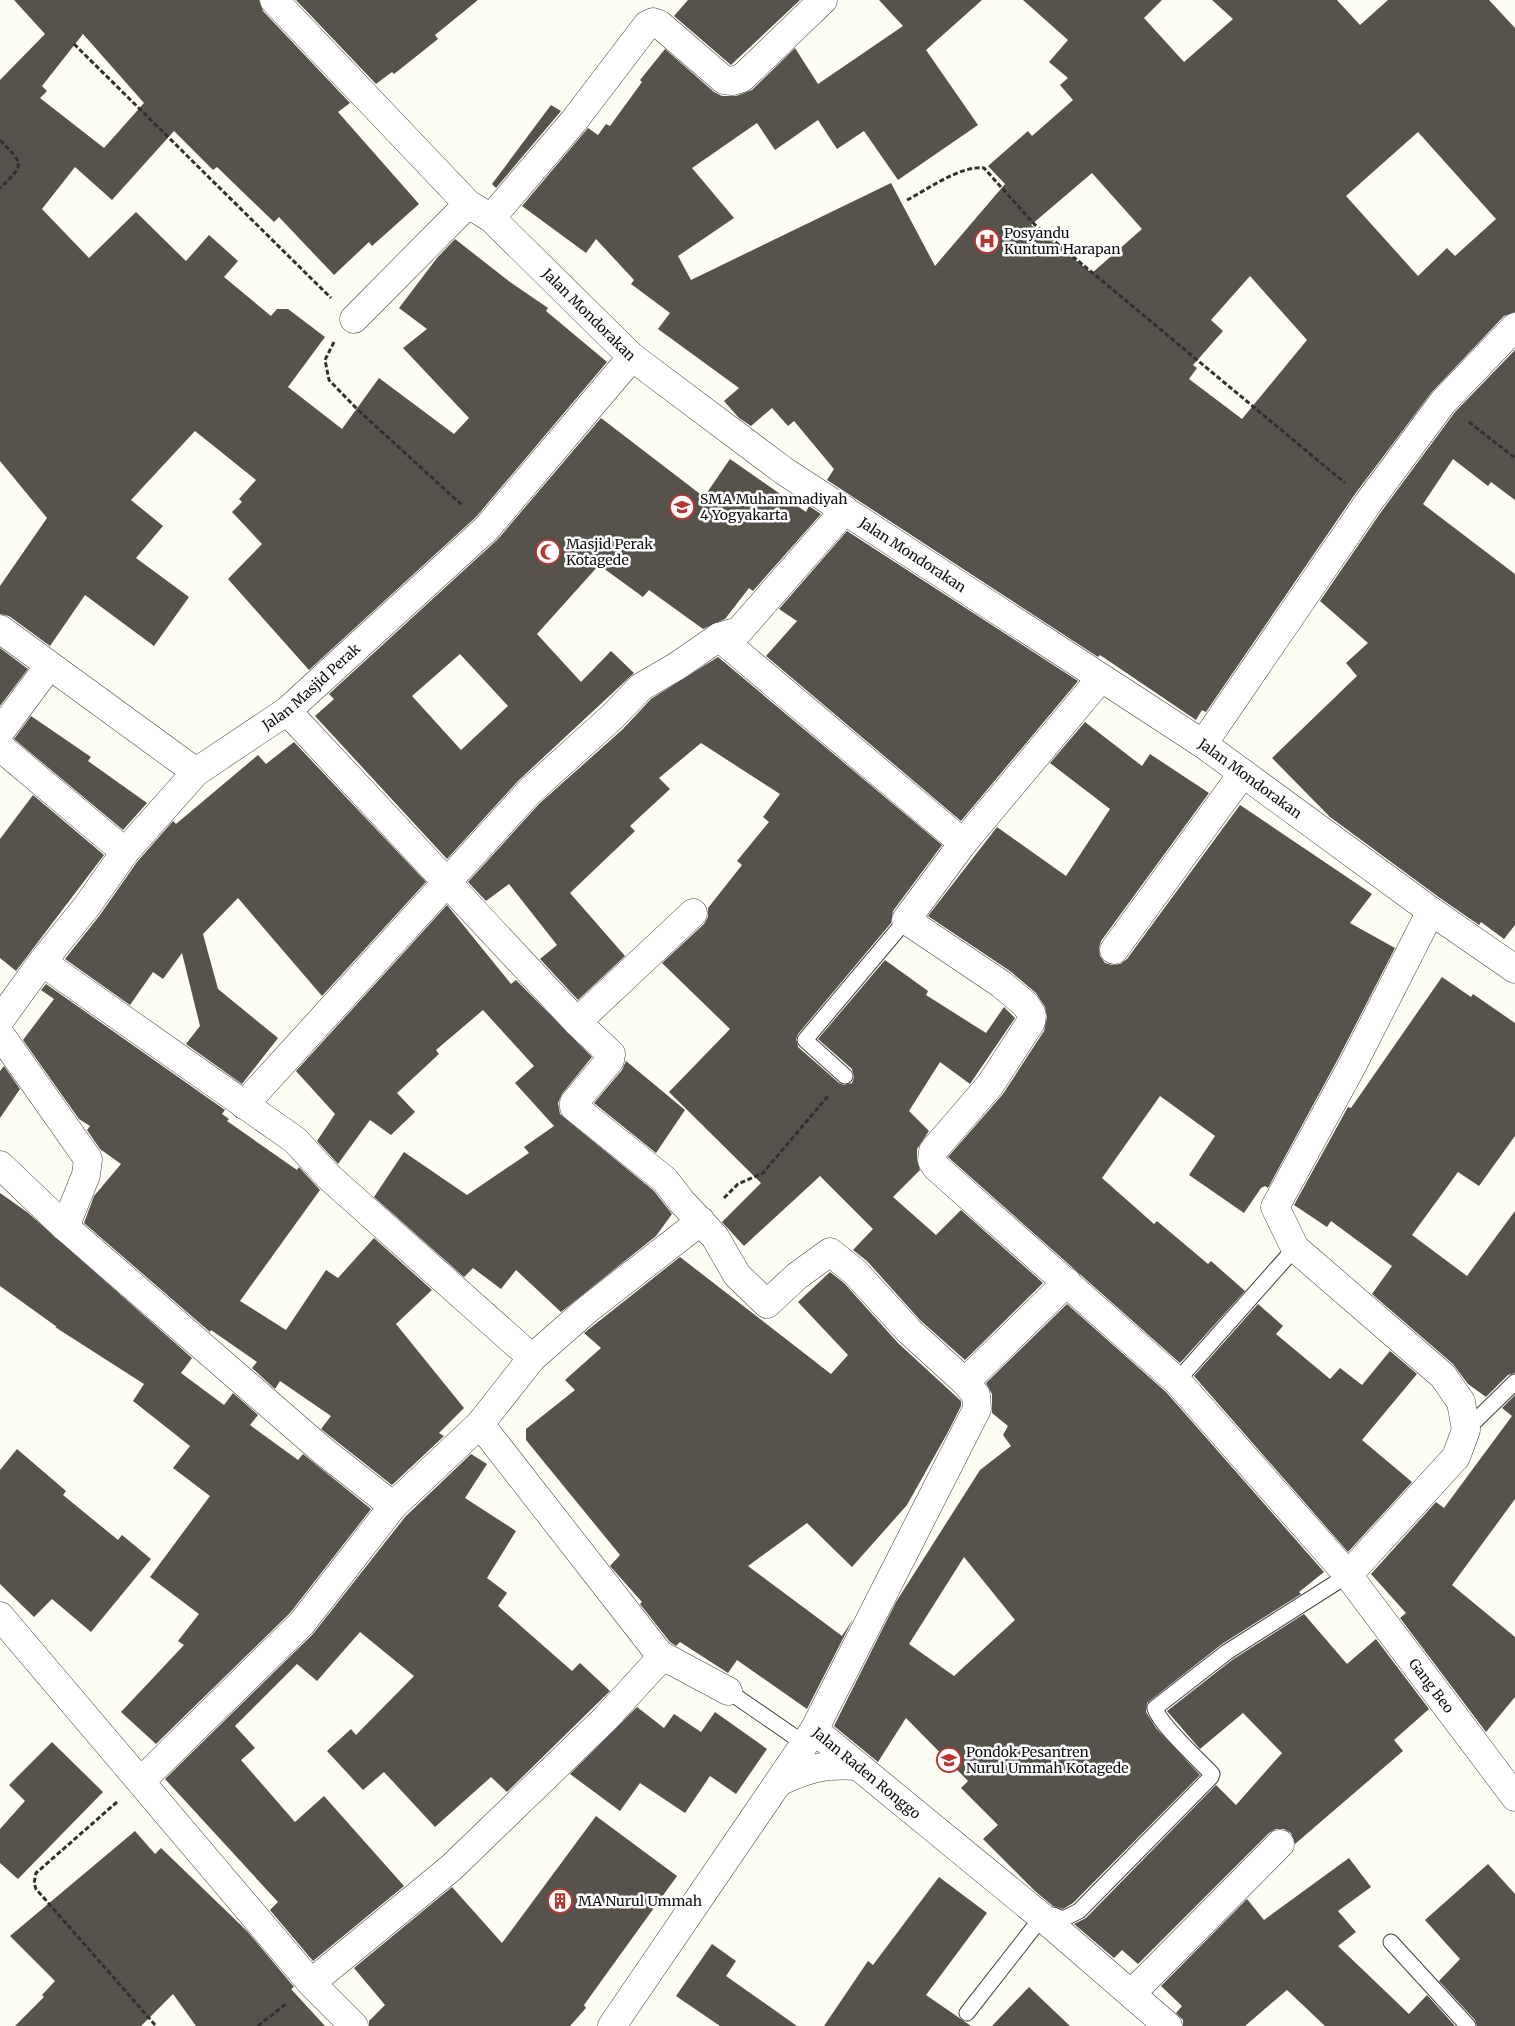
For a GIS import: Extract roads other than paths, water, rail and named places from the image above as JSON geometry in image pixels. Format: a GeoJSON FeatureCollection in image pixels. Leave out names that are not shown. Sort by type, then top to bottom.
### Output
{"type":"FeatureCollection","features":[{"type":"Feature","properties":{"kind":"street","name":"Jalan Mondorakan"},"geometry":{"type":"LineString","coordinates":[[274,0],[468,204],[491,218],[632,358],[784,471],[1203,744],[1431,911],[1515,969]]}},
{"type":"Feature","properties":{"kind":"street"},"geometry":{"type":"LineString","coordinates":[[491,218],[573,122],[647,25],[653,22],[659,24],[724,80],[732,81],[742,78],[823,0]]}},
{"type":"Feature","properties":{"kind":"street"},"geometry":{"type":"LineString","coordinates":[[354,319],[468,204]]}},
{"type":"Feature","properties":{"kind":"street"},"geometry":{"type":"LineString","coordinates":[[1203,744],[1368,503],[1443,402],[1515,327]]}},
{"type":"Feature","properties":{"kind":"street","name":"Jalan Masjid Perak"},"geometry":{"type":"LineString","coordinates":[[0,1020],[42,962],[87,906],[125,852],[196,772],[287,711],[487,528],[632,358]]}},
{"type":"Feature","properties":{"kind":"street"},"geometry":{"type":"LineString","coordinates":[[244,1104],[529,792],[612,717],[641,687],[678,666],[719,636],[739,631],[845,510]]}},
{"type":"Feature","properties":{"kind":"street"},"geometry":{"type":"LineString","coordinates":[[0,629],[196,772]]}},
{"type":"Feature","properties":{"kind":"street"},"geometry":{"type":"LineString","coordinates":[[719,636],[963,843]]}},
{"type":"Feature","properties":{"kind":"street"},"geometry":{"type":"LineString","coordinates":[[0,732],[49,666]]}},
{"type":"Feature","properties":{"kind":"street"},"geometry":{"type":"LineString","coordinates":[[906,920],[963,843],[1101,678]]}},
{"type":"Feature","properties":{"kind":"street"},"geometry":{"type":"LineString","coordinates":[[287,711],[577,1022],[611,1054],[612,1057],[574,1104],[574,1107],[665,1180],[682,1202],[715,1237],[737,1275],[767,1304],[797,1276],[830,1252],[854,1272],[909,1331],[976,1395],[977,1410],[810,1737]]}},
{"type":"Feature","properties":{"kind":"street"},"geometry":{"type":"LineString","coordinates":[[0,747],[125,852]]}},
{"type":"Feature","properties":{"kind":"street"},"geometry":{"type":"LineString","coordinates":[[1114,950],[1243,773]]}},
{"type":"Feature","properties":{"kind":"street"},"geometry":{"type":"LineString","coordinates":[[1348,1575],[1456,1457],[1466,1430],[1461,1402],[1443,1376],[1295,1248],[1275,1210],[1277,1200],[1352,1066],[1431,911]]}},
{"type":"Feature","properties":{"kind":"street"},"geometry":{"type":"LineString","coordinates":[[577,1022],[693,913]]}},
{"type":"Feature","properties":{"kind":"street","name":"Gang Beo"},"geometry":{"type":"LineString","coordinates":[[906,920],[1001,984],[1026,1005],[1032,1015],[1031,1022],[990,1085],[933,1151],[932,1161],[937,1168],[1177,1381],[1348,1575],[1515,1797]]}},
{"type":"Feature","properties":{"kind":"street"},"geometry":{"type":"LineString","coordinates":[[42,962],[294,1140],[329,1178],[532,1358]]}},
{"type":"Feature","properties":{"kind":"street"},"geometry":{"type":"LineString","coordinates":[[0,1034],[88,1159],[86,1174],[65,1227]]}},
{"type":"Feature","properties":{"kind":"street"},"geometry":{"type":"LineString","coordinates":[[0,1165],[65,1227],[322,1450],[393,1506]]}},
{"type":"Feature","properties":{"kind":"street"},"geometry":{"type":"LineString","coordinates":[[141,1781],[302,1623],[393,1506],[480,1424],[532,1358],[588,1309],[701,1221]]}},
{"type":"Feature","properties":{"kind":"street"},"geometry":{"type":"LineString","coordinates":[[964,1382],[1067,1282]]}},
{"type":"Feature","properties":{"kind":"street"},"geometry":{"type":"LineString","coordinates":[[480,1424],[659,1654],[728,1690]]}},
{"type":"Feature","properties":{"kind":"street"},"geometry":{"type":"LineString","coordinates":[[0,1616],[311,1983],[354,2026]]}},
{"type":"Feature","properties":{"kind":"street"},"geometry":{"type":"LineString","coordinates":[[311,1983],[452,1868],[605,1719],[658,1660],[659,1654]]}},
{"type":"Feature","properties":{"kind":"street","name":"Jalan Raden Ronggo"},"geometry":{"type":"LineString","coordinates":[[612,2026],[810,1737],[857,1766],[1042,1917],[1168,2026]]}},
{"type":"Feature","properties":{"kind":"street"},"geometry":{"type":"LineString","coordinates":[[779,1782],[804,1770],[830,1764],[857,1766]]}},
{"type":"Feature","properties":{"kind":"street"},"geometry":{"type":"LineString","coordinates":[[1132,1993],[1280,1844]]}},
{"type":"Feature","properties":{"kind":"lane"},"geometry":{"type":"LineString","coordinates":[[845,1076],[805,1040],[906,920]]}},
{"type":"Feature","properties":{"kind":"lane"},"geometry":{"type":"LineString","coordinates":[[1177,1381],[1295,1248]]}},
{"type":"Feature","properties":{"kind":"lane"},"geometry":{"type":"LineString","coordinates":[[1466,1430],[1515,1382]]}},
{"type":"Feature","properties":{"kind":"lane"},"geometry":{"type":"LineString","coordinates":[[967,2013],[1042,1917],[1053,1915],[1063,1919],[1079,1911],[1211,1777],[1212,1774],[1157,1714],[1155,1708],[1227,1652],[1348,1575]]}},
{"type":"Feature","properties":{"kind":"lane"},"geometry":{"type":"LineString","coordinates":[[728,1690],[810,1737]]}},
{"type":"Feature","properties":{"kind":"lane"},"geometry":{"type":"LineString","coordinates":[[1391,1942],[1468,2026]]}},
{"type":"Feature","properties":{"kind":"place","name":"Posyandu Kuntum Harapan"},"geometry":{"type":"Point","coordinates":[987,241]}},
{"type":"Feature","properties":{"kind":"place","name":"SMA Muhammadiyah 4 Yogyakarta"},"geometry":{"type":"Point","coordinates":[682,507]}},
{"type":"Feature","properties":{"kind":"place","name":"Masjid Perak Kotagede"},"geometry":{"type":"Point","coordinates":[548,552]}},
{"type":"Feature","properties":{"kind":"place","name":"Pondok Pesantren Nurul Ummah Kotagede"},"geometry":{"type":"Point","coordinates":[949,1760]}},
{"type":"Feature","properties":{"kind":"place","name":"MA Nurul Ummah"},"geometry":{"type":"Point","coordinates":[560,1901]}}]}
